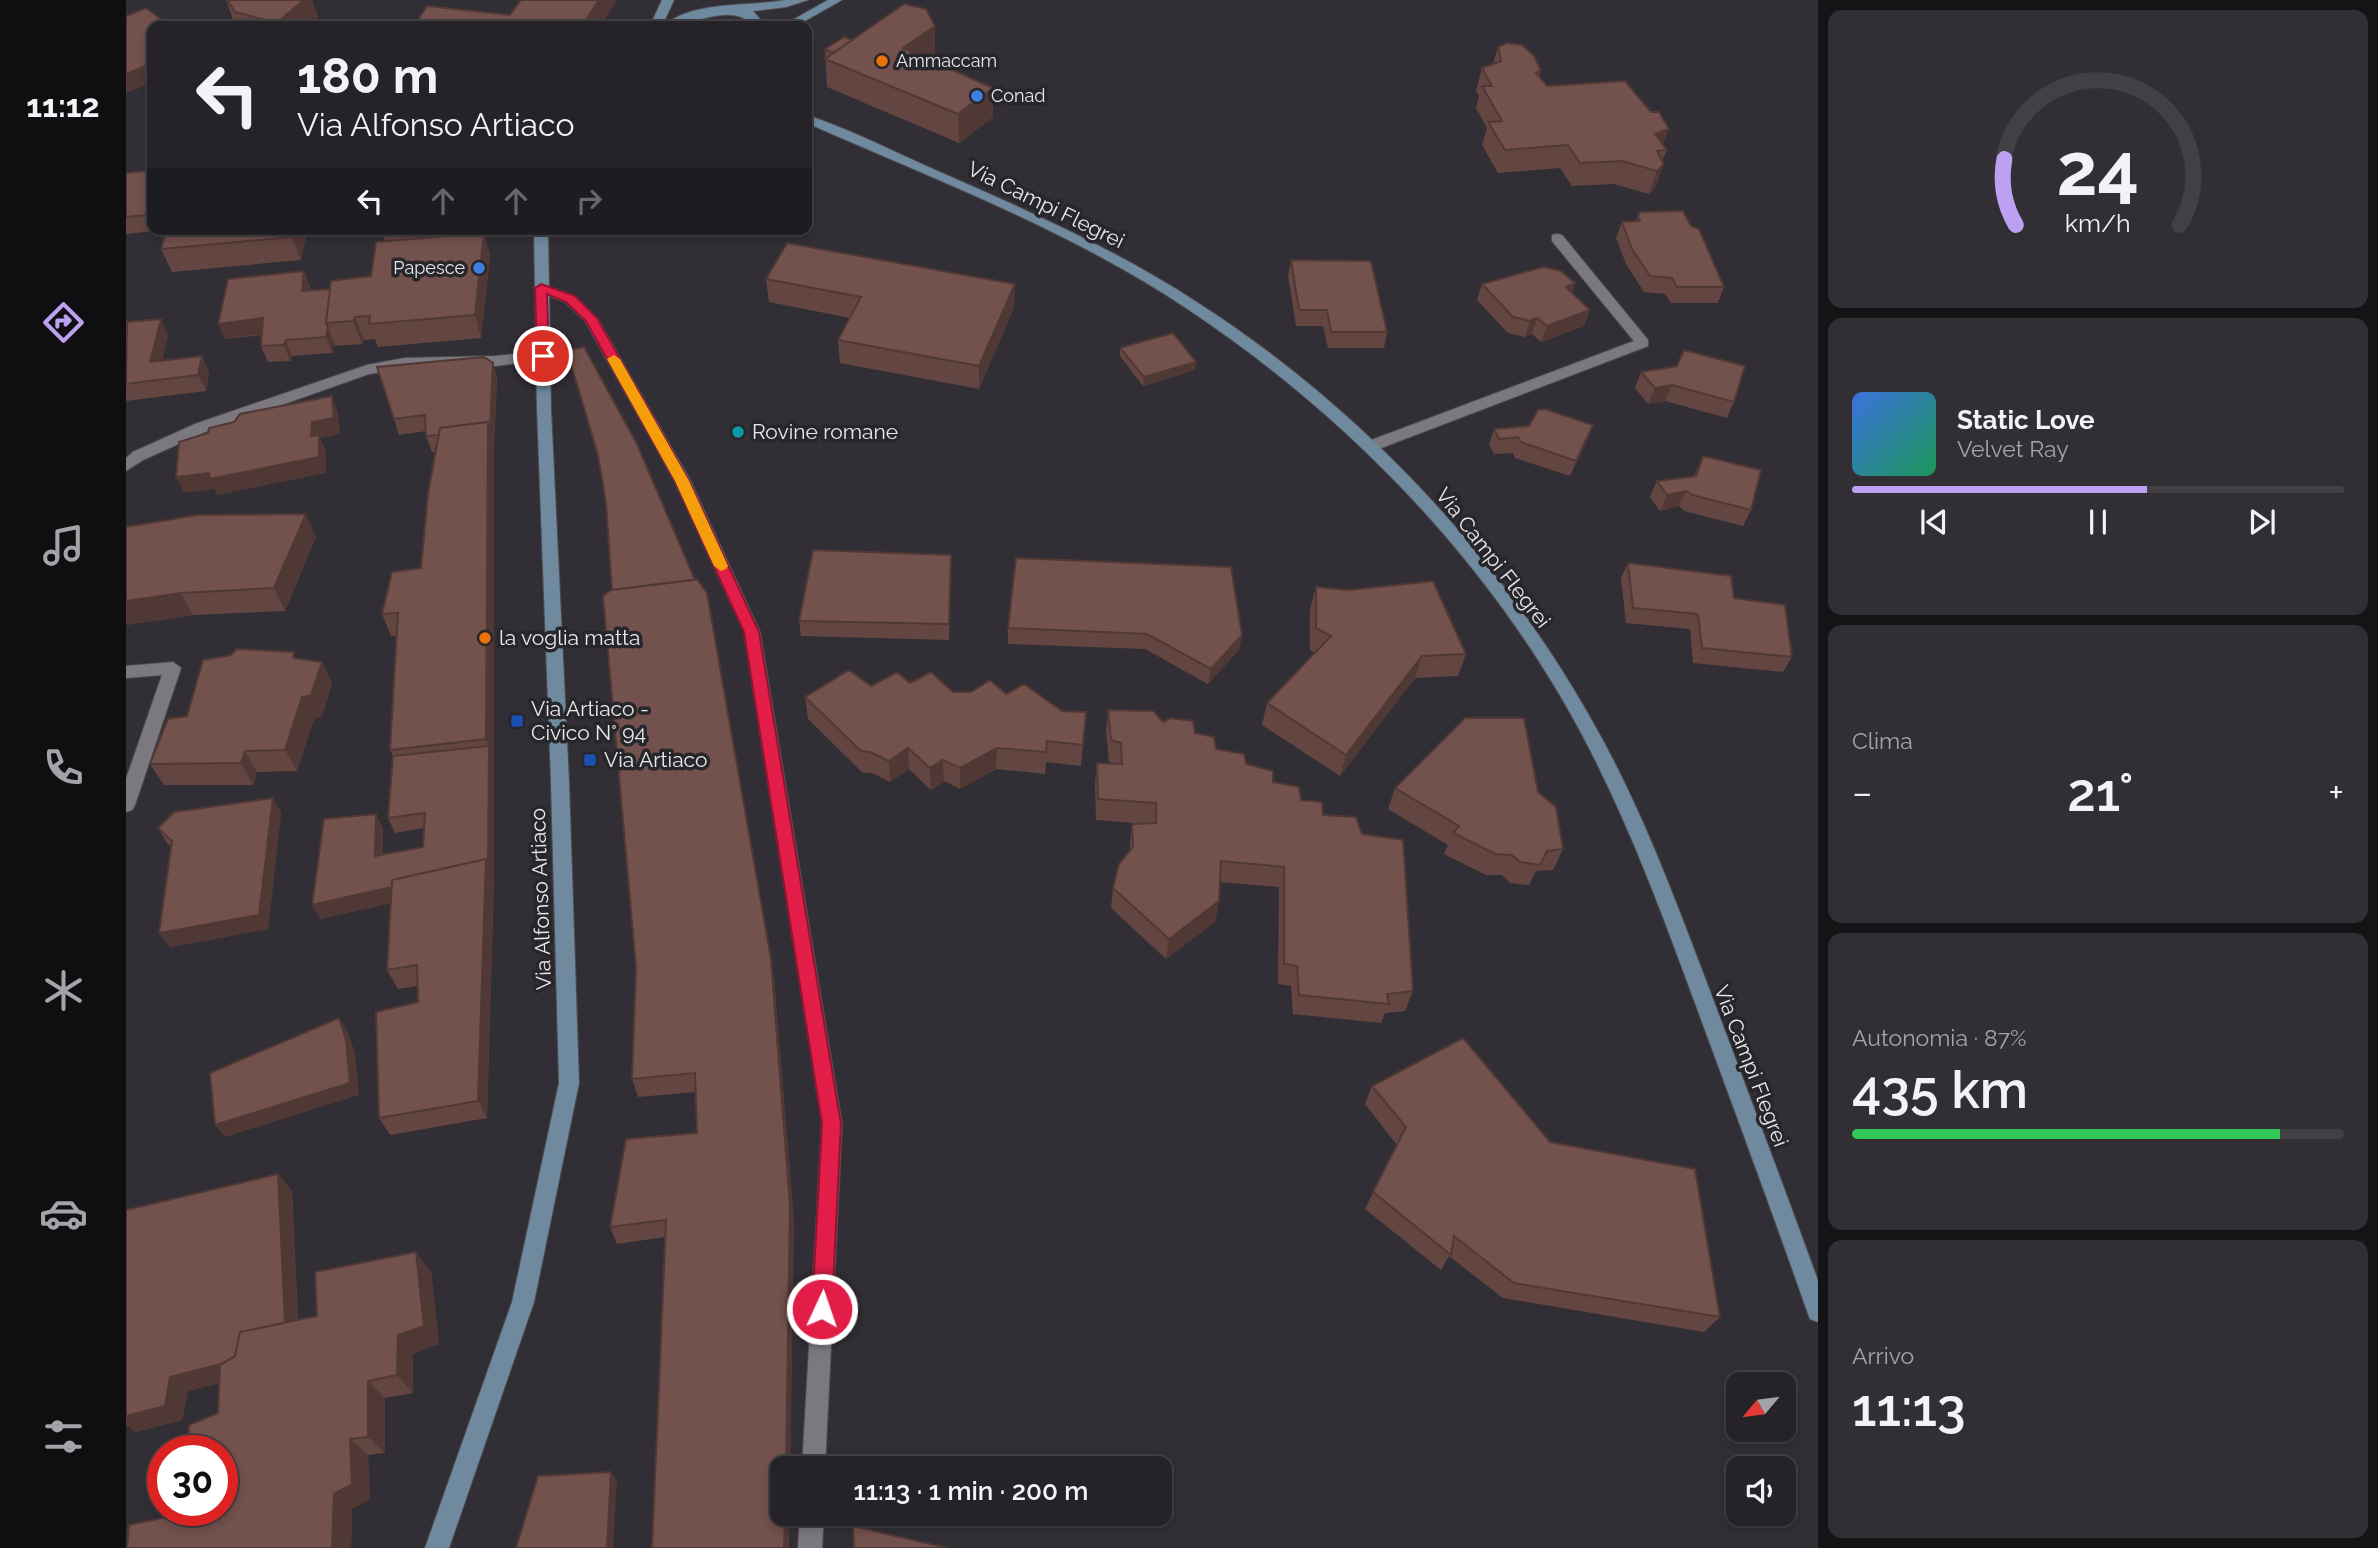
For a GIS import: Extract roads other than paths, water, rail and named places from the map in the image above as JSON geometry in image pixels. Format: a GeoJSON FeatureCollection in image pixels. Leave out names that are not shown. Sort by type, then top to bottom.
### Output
{"type":"FeatureCollection","features":[{"type":"Feature","properties":{"kind":"main road"},"geometry":{"type":"LineString","coordinates":[[658,21],[668,0]]}},
{"type":"Feature","properties":{"kind":"main road"},"geometry":{"type":"LineString","coordinates":[[717,0],[736,6],[752,15],[756,21]]}},
{"type":"Feature","properties":{"kind":"main road"},"geometry":{"type":"LineString","coordinates":[[680,21],[699,12],[802,0]]}},
{"type":"Feature","properties":{"kind":"main road"},"geometry":{"type":"LineString","coordinates":[[797,21],[836,0]]}},
{"type":"Feature","properties":{"kind":"main road","name":"Via Campi Flegrei"},"geometry":{"type":"LineString","coordinates":[[812,121],[1032,218],[1178,297],[1244,340],[1371,446],[1456,538],[1493,585],[1564,689],[1598,748],[1632,816],[1662,888],[1818,1311]]}},
{"type":"Feature","properties":{"kind":"main road","name":"Via Alfonso Artiaco"},"geometry":{"type":"LineString","coordinates":[[438,1548],[523,1302],[569,1083],[541,235]]}},
{"type":"Feature","properties":{"kind":"street"},"geometry":{"type":"LineString","coordinates":[[1371,446],[1643,343],[1557,239]]}},
{"type":"Feature","properties":{"kind":"street"},"geometry":{"type":"LineString","coordinates":[[541,288],[570,299],[591,318],[682,481],[752,632],[832,1124],[815,1456]]}},
{"type":"Feature","properties":{"kind":"street"},"geometry":{"type":"LineString","coordinates":[[126,466],[138,456],[200,428],[367,370],[405,363],[496,361],[543,356]]}},
{"type":"Feature","properties":{"kind":"street"},"geometry":{"type":"LineString","coordinates":[[126,671],[173,668],[126,806]]}},
{"type":"Feature","properties":{"kind":"street"},"geometry":{"type":"LineString","coordinates":[[810,1548],[811,1526]]}},
{"type":"Feature","properties":{"kind":"place","name":"Ammaccam"},"geometry":{"type":"Point","coordinates":[882,61]}},
{"type":"Feature","properties":{"kind":"place","name":"Conad"},"geometry":{"type":"Point","coordinates":[977,96]}},
{"type":"Feature","properties":{"kind":"place","name":"Papesce"},"geometry":{"type":"Point","coordinates":[479,268]}},
{"type":"Feature","properties":{"kind":"place","name":"Rovine romane"},"geometry":{"type":"Point","coordinates":[738,432]}},
{"type":"Feature","properties":{"kind":"place","name":"la voglia matta"},"geometry":{"type":"Point","coordinates":[485,638]}},
{"type":"Feature","properties":{"kind":"place","name":"Via Artiaco - Civico N° 94"},"geometry":{"type":"Point","coordinates":[517,721]}},
{"type":"Feature","properties":{"kind":"place","name":"Via Artiaco"},"geometry":{"type":"Point","coordinates":[590,760]}}]}
